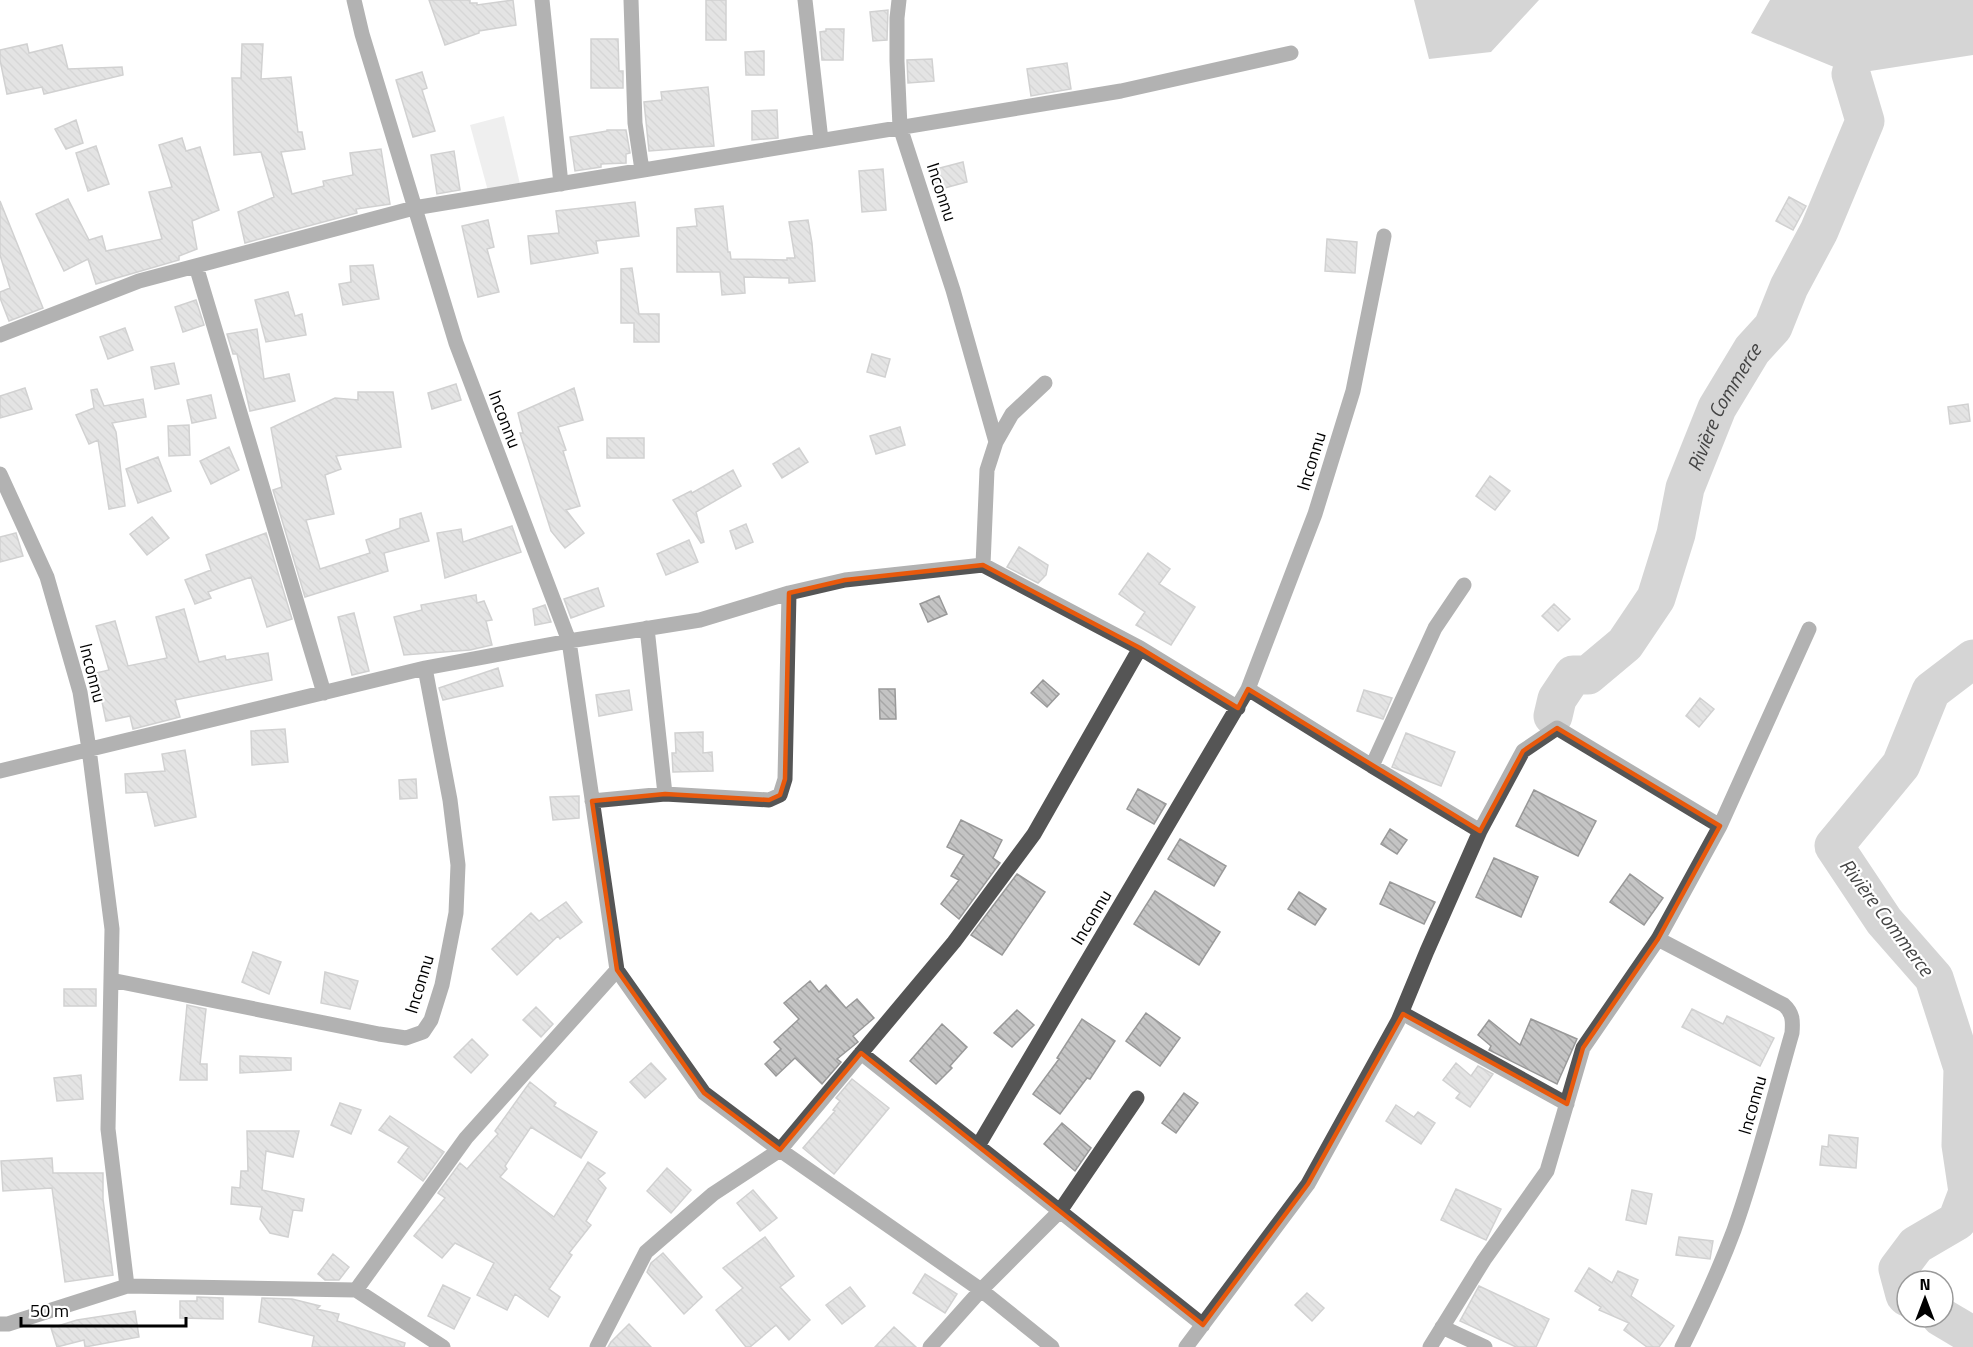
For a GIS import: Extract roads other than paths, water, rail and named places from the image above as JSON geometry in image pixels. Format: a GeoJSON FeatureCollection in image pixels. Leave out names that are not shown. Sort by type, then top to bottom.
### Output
{"type":"FeatureCollection","features":[{"type":"Feature","properties":{"kind":"street","name":"Inconnu"},"geometry":{"type":"LineString","coordinates":[[354,0],[362,34],[456,343],[568,641],[617,970],[704,1093],[780,1150],[981,1290],[1052,1347]]}},
{"type":"Feature","properties":{"kind":"street"},"geometry":{"type":"LineString","coordinates":[[542,0],[561,184]]}},
{"type":"Feature","properties":{"kind":"street"},"geometry":{"type":"LineString","coordinates":[[631,0],[635,123],[642,170]]}},
{"type":"Feature","properties":{"kind":"street"},"geometry":{"type":"LineString","coordinates":[[805,0],[820,141]]}},
{"type":"Feature","properties":{"kind":"street","name":"Inconnu"},"geometry":{"type":"LineString","coordinates":[[899,0],[897,61],[900,127],[953,290],[996,442]]}},
{"type":"Feature","properties":{"kind":"street"},"geometry":{"type":"LineString","coordinates":[[0,334],[139,280],[414,208],[1121,91],[1291,52]]}},
{"type":"Feature","properties":{"kind":"street","name":"Inconnu"},"geometry":{"type":"LineString","coordinates":[[978,1146],[1248,689],[1315,514],[1353,391],[1383,236]]}},
{"type":"Feature","properties":{"kind":"street"},"geometry":{"type":"LineString","coordinates":[[196,266],[324,693]]}},
{"type":"Feature","properties":{"kind":"street"},"geometry":{"type":"LineString","coordinates":[[983,565],[987,470],[996,442],[1012,414],[1046,383]]}},
{"type":"Feature","properties":{"kind":"street","name":"Inconnu"},"geometry":{"type":"LineString","coordinates":[[0,474],[47,577],[80,692],[90,749],[112,929],[108,1129],[127,1286]]}},
{"type":"Feature","properties":{"kind":"street"},"geometry":{"type":"LineString","coordinates":[[0,771],[426,668],[568,641],[700,620],[789,592],[845,580],[983,565],[1140,648],[1238,708]]}},
{"type":"Feature","properties":{"kind":"street"},"geometry":{"type":"LineString","coordinates":[[1372,766],[1435,628],[1464,585]]}},
{"type":"Feature","properties":{"kind":"street"},"geometry":{"type":"LineString","coordinates":[[592,801],[665,794],[769,800],[780,795],[785,779],[789,592]]}},
{"type":"Feature","properties":{"kind":"street"},"geometry":{"type":"LineString","coordinates":[[647,628],[665,794]]}},
{"type":"Feature","properties":{"kind":"street"},"geometry":{"type":"LineString","coordinates":[[1430,1347],[1484,1260],[1547,1171],[1583,1048],[1658,939],[1720,826],[1809,629]]}},
{"type":"Feature","properties":{"kind":"street"},"geometry":{"type":"LineString","coordinates":[[597,1347],[646,1252],[713,1194],[780,1150],[954,942],[1034,834],[1140,648]]}},
{"type":"Feature","properties":{"kind":"street","name":"Inconnu"},"geometry":{"type":"LineString","coordinates":[[111,980],[379,1034],[406,1038],[423,1032],[431,1020],[442,985],[456,913],[458,865],[450,800],[426,668]]}},
{"type":"Feature","properties":{"kind":"street"},"geometry":{"type":"LineString","coordinates":[[1248,689],[1480,831]]}},
{"type":"Feature","properties":{"kind":"street"},"geometry":{"type":"LineString","coordinates":[[1186,1347],[1308,1184],[1402,1013],[1426,951],[1480,831],[1523,751],[1557,728],[1720,826]]}},
{"type":"Feature","properties":{"kind":"street","name":"Inconnu"},"geometry":{"type":"LineString","coordinates":[[1658,939],[1784,1005],[1792,1015],[1793,1023],[1754,1170],[1734,1230],[1709,1291],[1682,1347]]}},
{"type":"Feature","properties":{"kind":"street"},"geometry":{"type":"LineString","coordinates":[[356,1290],[466,1138],[617,970]]}},
{"type":"Feature","properties":{"kind":"street"},"geometry":{"type":"LineString","coordinates":[[1402,1013],[1567,1104]]}},
{"type":"Feature","properties":{"kind":"street"},"geometry":{"type":"LineString","coordinates":[[861,1053],[1203,1325]]}},
{"type":"Feature","properties":{"kind":"street"},"geometry":{"type":"LineString","coordinates":[[930,1347],[981,1290],[1060,1211],[1137,1098]]}},
{"type":"Feature","properties":{"kind":"street"},"geometry":{"type":"LineString","coordinates":[[0,1324],[8,1324],[127,1286],[356,1290],[443,1347]]}},
{"type":"Feature","properties":{"kind":"street"},"geometry":{"type":"LineString","coordinates":[[1442,1327],[1485,1347]]}},
{"type":"Feature","properties":{"kind":"waterway","name":"Rivière Commerce"},"geometry":{"type":"LineString","coordinates":[[1553,716],[1557,699],[1573,675],[1588,675],[1625,644],[1656,598],[1676,534],[1685,488],[1717,408],[1752,350],[1773,327],[1789,287],[1819,231],[1865,121],[1851,74]]}},
{"type":"Feature","properties":{"kind":"waterway","name":"Rivière Commerce"},"geometry":{"type":"LineString","coordinates":[[1898,1269],[1916,1245],[1957,1221],[1968,1192],[1961,1145],[1963,1068],[1934,978],[1884,921],[1834,846],[1901,765],[1931,691],[1973,659]]}},
{"type":"Feature","properties":{"kind":"waterway","name":"Rivière Commerce"},"geometry":{"type":"LineString","coordinates":[[1955,1325],[1973,1336]]}}]}
